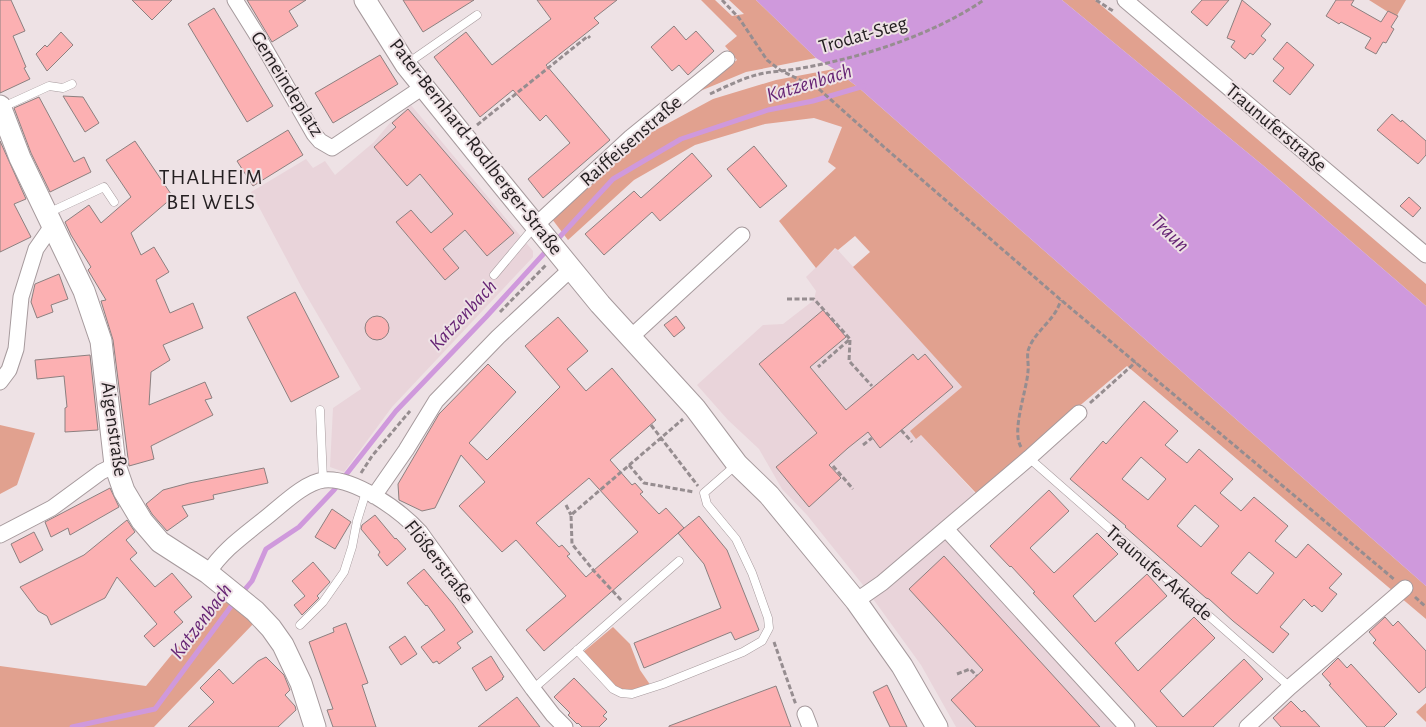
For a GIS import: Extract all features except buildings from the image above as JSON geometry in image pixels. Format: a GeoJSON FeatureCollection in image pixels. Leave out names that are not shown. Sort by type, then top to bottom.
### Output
{"type":"FeatureCollection","features":[{"type":"Feature","properties":{"kind":"main road","name":"Pater-Bernhard-Rodlberger-Straße"},"geometry":{"type":"LineString","coordinates":[[365,0],[423,87],[571,269],[600,304],[695,408],[737,464],[769,495],[856,601],[902,666],[937,727]]}},
{"type":"Feature","properties":{"kind":"main road","name":"Aigenstraße"},"geometry":{"type":"LineString","coordinates":[[0,107],[20,158],[84,291],[101,340],[115,465],[124,491],[152,534],[169,550],[208,573],[232,592],[255,611],[275,634],[301,683],[315,727]]}},
{"type":"Feature","properties":{"kind":"main road","name":"Pater-Bernhard-Rodlberger-Straße"},"geometry":{"type":"LineString","coordinates":[[695,408],[747,455],[769,495]]}},
{"type":"Feature","properties":{"kind":"street","name":"Gemeindeplatz"},"geometry":{"type":"LineString","coordinates":[[235,0],[314,134],[320,141],[332,148],[423,87]]}},
{"type":"Feature","properties":{"kind":"street","name":"Traunuferstraße"},"geometry":{"type":"LineString","coordinates":[[1125,0],[1426,255]]}},
{"type":"Feature","properties":{"kind":"street","name":"Raiffeisenstraße"},"geometry":{"type":"LineString","coordinates":[[536,225],[630,137],[727,59]]}},
{"type":"Feature","properties":{"kind":"street"},"geometry":{"type":"LineString","coordinates":[[0,382],[9,370],[16,349],[21,297],[36,249],[49,220]]}},
{"type":"Feature","properties":{"kind":"street"},"geometry":{"type":"LineString","coordinates":[[631,337],[742,235]]}},
{"type":"Feature","properties":{"kind":"street","name":"Pater-Bernhard-Rodlberger-Straße"},"geometry":{"type":"LineString","coordinates":[[370,494],[406,450],[436,401],[498,337],[571,269]]}},
{"type":"Feature","properties":{"kind":"street"},"geometry":{"type":"LineString","coordinates":[[856,601],[882,583],[1079,413]]}},
{"type":"Feature","properties":{"kind":"street"},"geometry":{"type":"LineString","coordinates":[[0,535],[52,508],[101,472],[115,465]]}},
{"type":"Feature","properties":{"kind":"street"},"geometry":{"type":"LineString","coordinates":[[208,573],[221,554],[299,492],[335,482]]}},
{"type":"Feature","properties":{"kind":"street","name":"Flößerstraße"},"geometry":{"type":"LineString","coordinates":[[335,482],[370,494],[411,522],[425,538],[534,689],[565,727]]}},
{"type":"Feature","properties":{"kind":"street"},"geometry":{"type":"LineString","coordinates":[[946,528],[1127,727]]}},
{"type":"Feature","properties":{"kind":"street"},"geometry":{"type":"LineString","coordinates":[[1248,727],[1290,687],[1404,588]]}},
{"type":"Feature","properties":{"kind":"lane"},"geometry":{"type":"LineString","coordinates":[[406,64],[477,15]]}},
{"type":"Feature","properties":{"kind":"lane"},"geometry":{"type":"LineString","coordinates":[[0,107],[49,86],[63,88],[72,84]]}},
{"type":"Feature","properties":{"kind":"lane"},"geometry":{"type":"LineString","coordinates":[[49,220],[104,187],[114,202]]}},
{"type":"Feature","properties":{"kind":"lane"},"geometry":{"type":"LineString","coordinates":[[494,275],[536,225]]}},
{"type":"Feature","properties":{"kind":"lane"},"geometry":{"type":"LineString","coordinates":[[320,410],[335,482]]}},
{"type":"Feature","properties":{"kind":"lane","name":"Traunufer Arkade"},"geometry":{"type":"LineString","coordinates":[[1029,458],[1290,687]]}},
{"type":"Feature","properties":{"kind":"lane"},"geometry":{"type":"LineString","coordinates":[[577,650],[613,689],[621,693],[632,694],[663,684],[756,646],[762,641],[770,628],[768,618],[742,550],[736,539],[707,504],[704,493],[737,464]]}},
{"type":"Feature","properties":{"kind":"lane"},"geometry":{"type":"LineString","coordinates":[[300,625],[323,602],[344,572],[352,547],[357,521],[370,494]]}},
{"type":"Feature","properties":{"kind":"lane"},"geometry":{"type":"LineString","coordinates":[[534,689],[679,561]]}},
{"type":"Feature","properties":{"kind":"path"},"geometry":{"type":"LineString","coordinates":[[722,0],[738,18],[766,60],[780,70],[820,90],[1062,300],[1426,607]]}},
{"type":"Feature","properties":{"kind":"path","name":"Trodat-Steg"},"geometry":{"type":"LineString","coordinates":[[702,97],[755,75],[801,68],[853,56],[904,40],[939,26],[984,0]]}},
{"type":"Feature","properties":{"kind":"path"},"geometry":{"type":"LineString","coordinates":[[463,136],[588,36],[590,38]]}},
{"type":"Feature","properties":{"kind":"path"},"geometry":{"type":"LineString","coordinates":[[787,299],[814,300],[850,339],[850,361],[872,386]]}},
{"type":"Feature","properties":{"kind":"path"},"geometry":{"type":"LineString","coordinates":[[1029,458],[1019,445],[1018,434],[1028,371],[1027,358],[1029,347],[1054,315],[1062,300]]}},
{"type":"Feature","properties":{"kind":"path"},"geometry":{"type":"LineString","coordinates":[[818,368],[850,339]]}},
{"type":"Feature","properties":{"kind":"path"},"geometry":{"type":"LineString","coordinates":[[1079,413],[1136,362]]}},
{"type":"Feature","properties":{"kind":"path"},"geometry":{"type":"LineString","coordinates":[[571,515],[695,408]]}},
{"type":"Feature","properties":{"kind":"path"},"geometry":{"type":"LineString","coordinates":[[651,425],[704,493]]}},
{"type":"Feature","properties":{"kind":"path"},"geometry":{"type":"LineString","coordinates":[[901,430],[912,442]]}},
{"type":"Feature","properties":{"kind":"path"},"geometry":{"type":"LineString","coordinates":[[864,445],[872,438]]}},
{"type":"Feature","properties":{"kind":"path"},"geometry":{"type":"LineString","coordinates":[[629,465],[644,483],[704,493]]}},
{"type":"Feature","properties":{"kind":"path"},"geometry":{"type":"LineString","coordinates":[[833,466],[853,489]]}},
{"type":"Feature","properties":{"kind":"path"},"geometry":{"type":"LineString","coordinates":[[566,505],[571,515],[572,544],[627,606]]}},
{"type":"Feature","properties":{"kind":"path"},"geometry":{"type":"LineString","coordinates":[[770,628],[797,708],[807,721]]}},
{"type":"Feature","properties":{"kind":"path"},"geometry":{"type":"LineString","coordinates":[[957,674],[970,669],[977,676]]}},
{"type":"Feature","properties":{"kind":"shaded area"},"geometry":{"type":"Polygon","coordinates":[[[701,0],[715,0],[732,16],[744,14],[729,0],[756,0],[816,58],[746,72],[688,96],[737,60],[725,46],[737,36],[701,0]]]}},
{"type":"Feature","properties":{"kind":"shaded area"},"geometry":{"type":"Polygon","coordinates":[[[1062,0],[1095,0],[1426,284],[1426,306],[1265,167],[1062,0]]]}},
{"type":"Feature","properties":{"kind":"shaded area"},"geometry":{"type":"Polygon","coordinates":[[[1369,0],[1406,0],[1396,17],[1369,0]]]}},
{"type":"Feature","properties":{"kind":"shaded area"},"geometry":{"type":"Polygon","coordinates":[[[834,69],[859,88],[1426,586],[1426,619],[1127,366],[976,493],[921,435],[916,439],[910,431],[962,387],[853,267],[870,252],[855,236],[838,250],[835,248],[816,268],[779,221],[836,168],[828,162],[842,127],[814,118],[765,124],[695,145],[634,180],[568,240],[552,219],[639,139],[713,99],[776,80],[834,69]]]}},
{"type":"Feature","properties":{"kind":"shaded area"},"geometry":{"type":"Polygon","coordinates":[[[411,105],[533,251],[533,257],[392,407],[344,472],[330,467],[333,408],[361,389],[302,288],[251,192],[306,159],[313,168],[325,161],[335,175],[374,142],[389,124],[411,105]]]}},
{"type":"Feature","properties":{"kind":"shaded area"},"geometry":{"type":"Polygon","coordinates":[[[836,248],[962,387],[916,439],[921,435],[985,504],[944,539],[1117,727],[956,727],[921,665],[863,585],[807,515],[782,489],[759,449],[728,420],[697,385],[763,325],[783,324],[814,300],[816,291],[806,277],[836,248]]]}},
{"type":"Feature","properties":{"kind":"shaded area"},"geometry":{"type":"Polygon","coordinates":[[[0,425],[35,433],[17,485],[0,494],[0,425]]]}},
{"type":"Feature","properties":{"kind":"shaded area"},"geometry":{"type":"Polygon","coordinates":[[[222,593],[254,623],[154,727],[0,727],[0,666],[146,686],[222,593]]]}},
{"type":"Feature","properties":{"kind":"shaded area"},"geometry":{"type":"Polygon","coordinates":[[[613,627],[630,644],[640,670],[651,686],[617,692],[582,653],[613,627]]]}},
{"type":"Feature","properties":{"kind":"shaded area"},"geometry":{"type":"Polygon","coordinates":[[[1426,703],[1426,722],[1416,712],[1426,703]]]}},
{"type":"Feature","properties":{"kind":"water","name":"Traun"},"geometry":{"type":"Polygon","coordinates":[[[756,0],[1062,0],[1265,167],[1426,306],[1426,586],[859,88],[816,58],[756,0]]]}},
{"type":"Feature","properties":{"kind":"waterway","name":"Katzenbach"},"geometry":{"type":"LineString","coordinates":[[555,242],[613,179],[681,139],[768,110],[813,101],[864,86]]}},
{"type":"Feature","properties":{"kind":"waterway","name":"Katzenbach"},"geometry":{"type":"LineString","coordinates":[[241,594],[252,581],[266,549],[299,527],[334,490],[396,411],[549,248]]}},
{"type":"Feature","properties":{"kind":"waterway","name":"Katzenbach"},"geometry":{"type":"LineString","coordinates":[[72,727],[155,709],[235,601]]}},
{"type":"Feature","properties":{"kind":"district","name":"THALHEIM BEI WELS"},"geometry":{"type":"Point","coordinates":[211,190]}}]}
